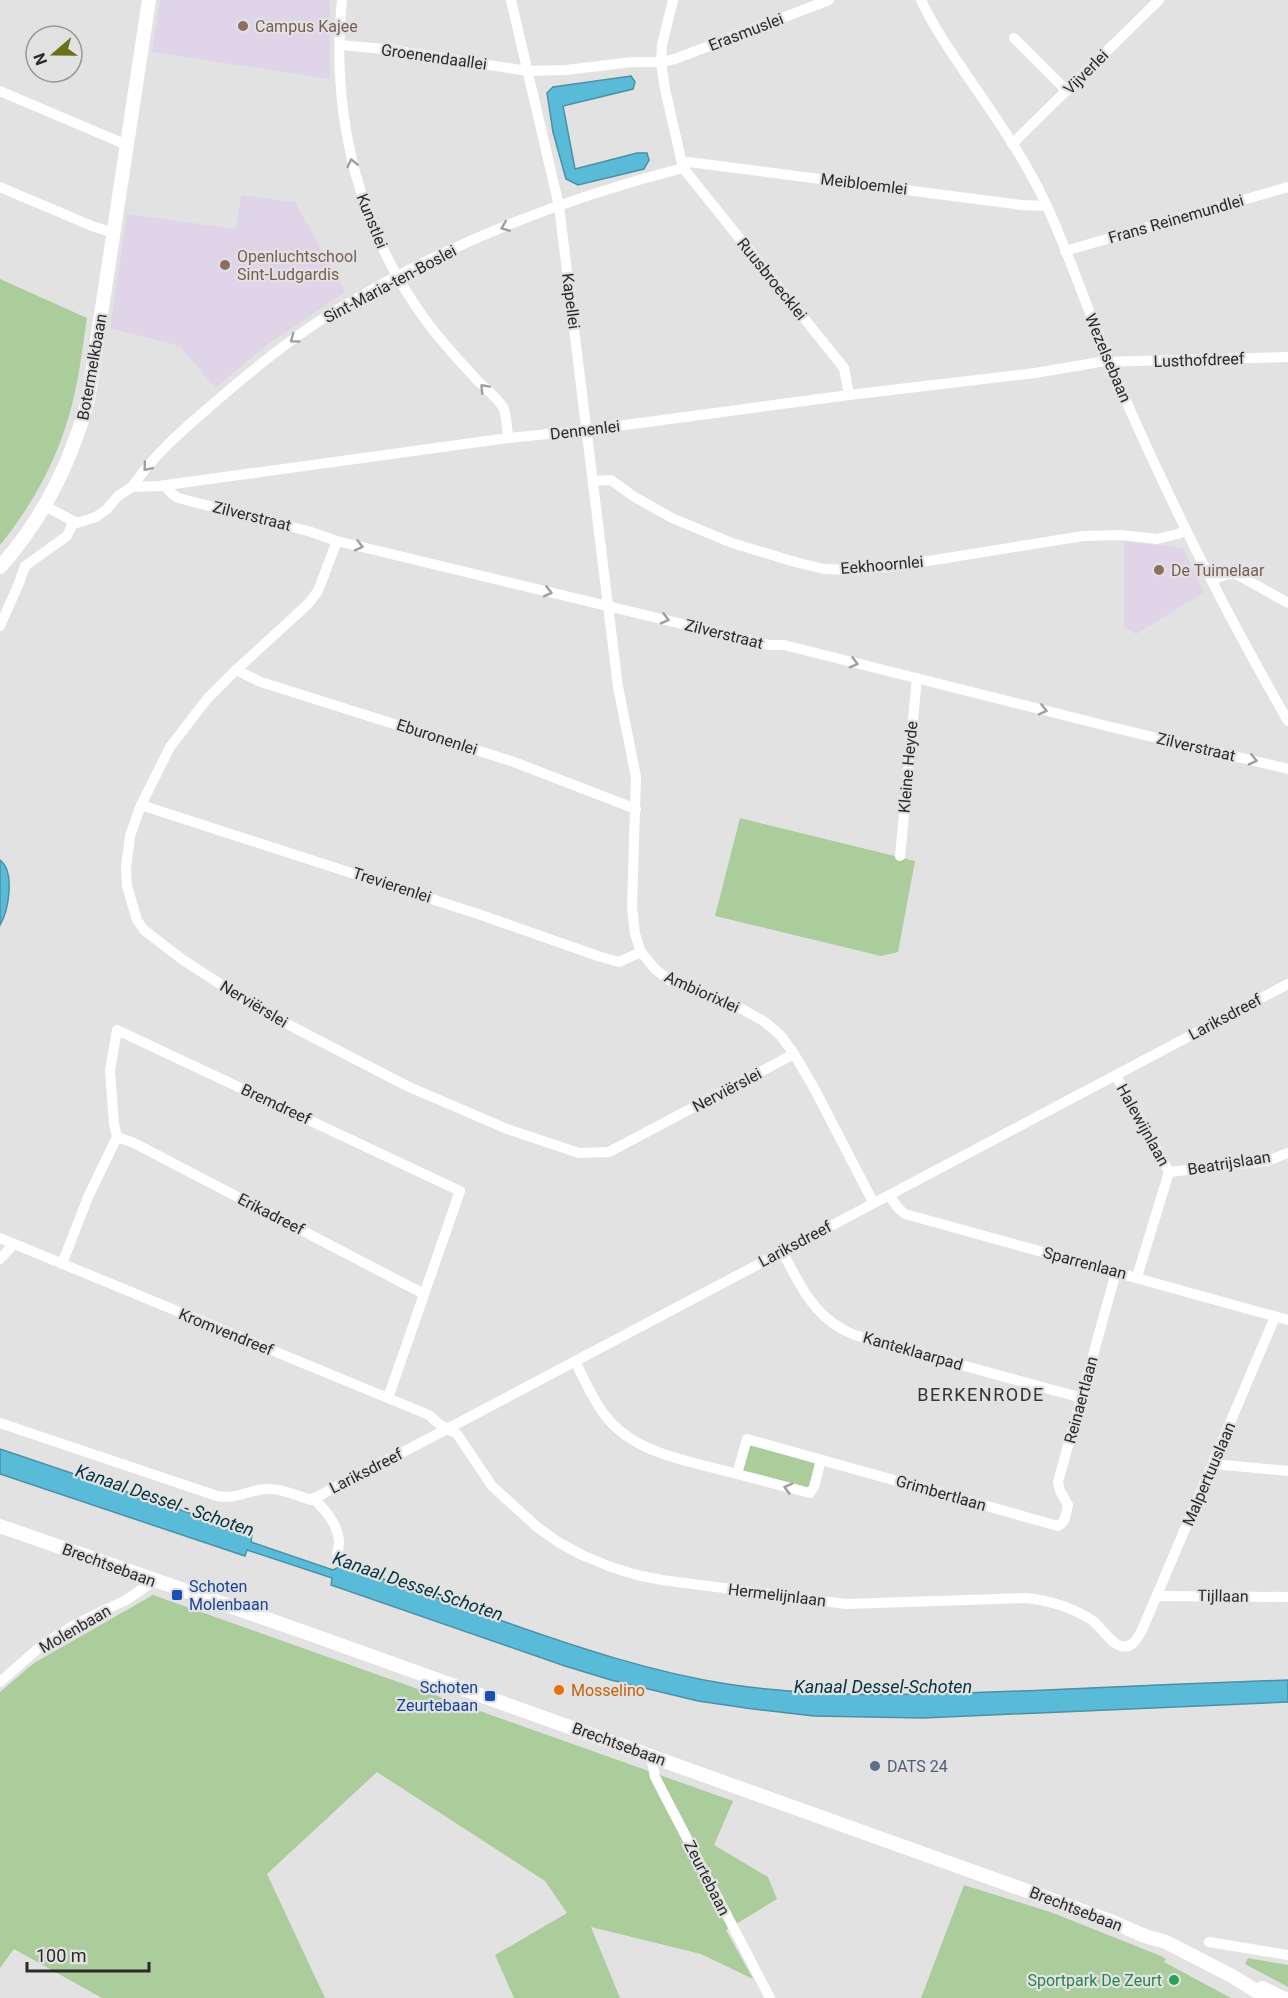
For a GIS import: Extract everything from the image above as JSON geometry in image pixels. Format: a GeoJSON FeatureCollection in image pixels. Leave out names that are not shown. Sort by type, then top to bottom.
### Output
{"type":"FeatureCollection","features":[{"type":"Feature","properties":{"kind":"main road","name":"Botermelkbaan"},"geometry":{"type":"LineString","coordinates":[[0,567],[22,540],[58,484],[71,453],[88,400],[149,0]]}},
{"type":"Feature","properties":{"kind":"main road","name":"Brechtsebaan"},"geometry":{"type":"LineString","coordinates":[[0,1526],[307,1633],[1108,1920],[1145,1936],[1166,1942],[1232,1976],[1283,1998]]}},
{"type":"Feature","properties":{"kind":"main road","name":"Brechtsebaan"},"geometry":{"type":"LineString","coordinates":[[1232,1976],[1268,1998]]}},
{"type":"Feature","properties":{"kind":"street","name":"Kunstlei"},"geometry":{"type":"LineString","coordinates":[[342,0],[340,45],[343,112],[352,164],[363,202],[397,276],[418,310],[442,342],[504,408],[508,438]]}},
{"type":"Feature","properties":{"kind":"street","name":"Kapellei"},"geometry":{"type":"LineString","coordinates":[[511,0],[560,206],[608,605]]}},
{"type":"Feature","properties":{"kind":"street"},"geometry":{"type":"LineString","coordinates":[[673,0],[662,45],[662,62],[665,89],[683,168]]}},
{"type":"Feature","properties":{"kind":"street","name":"Erasmuslei"},"geometry":{"type":"LineString","coordinates":[[528,71],[566,70],[675,59],[829,0]]}},
{"type":"Feature","properties":{"kind":"street","name":"Wezelsebaan"},"geometry":{"type":"LineString","coordinates":[[921,0],[938,34],[1031,174],[1065,250],[1109,363],[1186,530],[1254,662],[1288,721]]}},
{"type":"Feature","properties":{"kind":"street","name":"Vijverlei"},"geometry":{"type":"LineString","coordinates":[[1012,144],[1159,0]]}},
{"type":"Feature","properties":{"kind":"street"},"geometry":{"type":"LineString","coordinates":[[1014,38],[1066,91]]}},
{"type":"Feature","properties":{"kind":"street","name":"Groenendaallei"},"geometry":{"type":"LineString","coordinates":[[340,45],[384,49],[528,71]]}},
{"type":"Feature","properties":{"kind":"street"},"geometry":{"type":"LineString","coordinates":[[0,91],[127,146]]}},
{"type":"Feature","properties":{"kind":"street","name":"Meibloemlei"},"geometry":{"type":"LineString","coordinates":[[683,168],[689,162],[1022,206],[1046,206]]}},
{"type":"Feature","properties":{"kind":"street","name":"Sint-Maria-ten-Boslei"},"geometry":{"type":"LineString","coordinates":[[132,487],[147,465],[243,378],[311,327],[351,301],[466,243],[560,206],[683,168]]}},
{"type":"Feature","properties":{"kind":"street","name":"Ruusbroecklei"},"geometry":{"type":"LineString","coordinates":[[683,168],[844,368],[849,395]]}},
{"type":"Feature","properties":{"kind":"street"},"geometry":{"type":"LineString","coordinates":[[0,187],[92,226],[114,232]]}},
{"type":"Feature","properties":{"kind":"street","name":"Frans Reinemundlei"},"geometry":{"type":"LineString","coordinates":[[1065,250],[1288,187]]}},
{"type":"Feature","properties":{"kind":"street","name":"Lusthofdreef"},"geometry":{"type":"LineString","coordinates":[[1109,363],[1288,357]]}},
{"type":"Feature","properties":{"kind":"street","name":"Dennenlei"},"geometry":{"type":"LineString","coordinates":[[132,487],[165,485],[508,438],[588,430],[1035,373],[1100,362],[1109,363]]}},
{"type":"Feature","properties":{"kind":"street","name":"Eekhoornlei"},"geometry":{"type":"LineString","coordinates":[[594,481],[611,480],[633,496],[672,518],[732,543],[824,569],[891,567],[1083,536],[1121,535],[1157,539],[1186,530]]}},
{"type":"Feature","properties":{"kind":"street","name":"Zilverstraat"},"geometry":{"type":"LineString","coordinates":[[165,485],[178,498],[308,531],[338,541],[770,645],[783,645],[1288,769]]}},
{"type":"Feature","properties":{"kind":"street"},"geometry":{"type":"LineString","coordinates":[[45,506],[73,523],[86,522],[107,509],[118,496],[132,487]]}},
{"type":"Feature","properties":{"kind":"street"},"geometry":{"type":"LineString","coordinates":[[0,626],[25,566],[67,536],[73,523]]}},
{"type":"Feature","properties":{"kind":"street","name":"Nerviërslei"},"geometry":{"type":"LineString","coordinates":[[338,541],[318,591],[309,604],[207,699],[170,747],[141,805],[130,836],[126,868],[131,904],[144,930],[183,960],[262,1011],[407,1086],[507,1129],[579,1154],[609,1152],[794,1054]]}},
{"type":"Feature","properties":{"kind":"street"},"geometry":{"type":"LineString","coordinates":[[1212,580],[1227,574],[1236,574],[1288,603]]}},
{"type":"Feature","properties":{"kind":"street","name":"Ambiorixlei"},"geometry":{"type":"LineString","coordinates":[[608,605],[618,687],[636,777],[632,908],[633,927],[641,952],[655,969],[669,980],[742,1009],[781,1036],[794,1054],[873,1202]]}},
{"type":"Feature","properties":{"kind":"street","name":"Eburonenlei"},"geometry":{"type":"LineString","coordinates":[[236,670],[261,682],[514,762],[636,809]]}},
{"type":"Feature","properties":{"kind":"street","name":"Kleine Heyde"},"geometry":{"type":"LineString","coordinates":[[900,856],[917,678]]}},
{"type":"Feature","properties":{"kind":"street","name":"Trevierenlei"},"geometry":{"type":"LineString","coordinates":[[141,805],[470,911],[598,957],[619,962],[641,952]]}},
{"type":"Feature","properties":{"kind":"street","name":"Lariksdreef"},"geometry":{"type":"LineString","coordinates":[[307,1498],[449,1428],[1288,984]]}},
{"type":"Feature","properties":{"kind":"street","name":"Bremdreef"},"geometry":{"type":"LineString","coordinates":[[117,1137],[110,1071],[117,1030],[460,1191],[388,1398]]}},
{"type":"Feature","properties":{"kind":"street","name":"Halewijnlaan"},"geometry":{"type":"LineString","coordinates":[[1116,1076],[1169,1172],[1137,1277]]}},
{"type":"Feature","properties":{"kind":"street"},"geometry":{"type":"LineString","coordinates":[[62,1264],[88,1197],[117,1137]]}},
{"type":"Feature","properties":{"kind":"street","name":"Erikadreef"},"geometry":{"type":"LineString","coordinates":[[117,1137],[134,1143],[424,1294]]}},
{"type":"Feature","properties":{"kind":"street","name":"Beatrijslaan"},"geometry":{"type":"LineString","coordinates":[[1169,1172],[1267,1161],[1288,1153]]}},
{"type":"Feature","properties":{"kind":"street","name":"Sparrenlaan"},"geometry":{"type":"LineString","coordinates":[[889,1195],[898,1209],[905,1214],[1288,1320]]}},
{"type":"Feature","properties":{"kind":"street","name":"Kromvendreef"},"geometry":{"type":"LineString","coordinates":[[0,1238],[429,1415],[439,1424],[449,1428]]}},
{"type":"Feature","properties":{"kind":"street"},"geometry":{"type":"LineString","coordinates":[[0,1259],[14,1244]]}},
{"type":"Feature","properties":{"kind":"street","name":"Kanteklaarpad"},"geometry":{"type":"LineString","coordinates":[[782,1251],[808,1299],[827,1319],[843,1330],[874,1341],[1082,1398]]}},
{"type":"Feature","properties":{"kind":"street","name":"Reinaertlaan"},"geometry":{"type":"LineString","coordinates":[[1061,1525],[1064,1522],[1068,1505],[1058,1482],[1116,1272]]}},
{"type":"Feature","properties":{"kind":"street","name":"Malpertuuslaan"},"geometry":{"type":"LineString","coordinates":[[1142,1630],[1275,1317]]}},
{"type":"Feature","properties":{"kind":"street"},"geometry":{"type":"LineString","coordinates":[[575,1361],[605,1415],[627,1436],[643,1446],[810,1493],[814,1487],[821,1460]]}},
{"type":"Feature","properties":{"kind":"street"},"geometry":{"type":"LineString","coordinates":[[0,1423],[217,1496],[229,1498],[260,1489],[275,1490],[307,1498],[325,1509],[335,1527],[339,1546],[337,1553]]}},
{"type":"Feature","properties":{"kind":"street","name":"Hermelijnlaan"},"geometry":{"type":"LineString","coordinates":[[449,1428],[457,1434],[492,1486],[537,1527],[582,1555],[637,1575],[662,1581],[846,1604],[1027,1598],[1048,1601],[1070,1609],[1092,1621],[1121,1646],[1132,1644],[1142,1630]]}},
{"type":"Feature","properties":{"kind":"street","name":"Grimbertlaan"},"geometry":{"type":"LineString","coordinates":[[737,1474],[747,1439],[1061,1525]]}},
{"type":"Feature","properties":{"kind":"street"},"geometry":{"type":"LineString","coordinates":[[1213,1464],[1288,1471]]}},
{"type":"Feature","properties":{"kind":"street","name":"Molenbaan"},"geometry":{"type":"LineString","coordinates":[[0,1682],[41,1646],[78,1623],[126,1600],[154,1581]]}},
{"type":"Feature","properties":{"kind":"street","name":"Tijllaan"},"geometry":{"type":"LineString","coordinates":[[1157,1596],[1288,1597]]}},
{"type":"Feature","properties":{"kind":"street","name":"Zeurtebaan"},"geometry":{"type":"LineString","coordinates":[[651,1756],[655,1777],[770,1998]]}},
{"type":"Feature","properties":{"kind":"street"},"geometry":{"type":"LineString","coordinates":[[1209,1942],[1288,1955]]}},
{"type":"Feature","properties":{"kind":"shaded area","name":"Campus Kajee"},"geometry":{"type":"Polygon","coordinates":[[[160,0],[330,0],[330,79],[152,52],[160,0]]]}},
{"type":"Feature","properties":{"kind":"shaded area","name":"Openluchtschool Sint-Ludgardis"},"geometry":{"type":"Polygon","coordinates":[[[241,195],[295,202],[345,292],[268,344],[215,388],[180,346],[110,328],[127,214],[236,229],[241,195]]]}},
{"type":"Feature","properties":{"kind":"shaded area","name":"De Tuimelaar"},"geometry":{"type":"Polygon","coordinates":[[[1124,541],[1183,548],[1204,592],[1136,634],[1124,626],[1124,541]]]}},
{"type":"Feature","properties":{"kind":"green space"},"geometry":{"type":"Polygon","coordinates":[[[0,279],[87,318],[76,387],[55,456],[25,511],[0,545],[0,279]]]}},
{"type":"Feature","properties":{"kind":"green space"},"geometry":{"type":"Polygon","coordinates":[[[740,818],[915,861],[898,952],[881,956],[715,916],[740,818]]]}},
{"type":"Feature","properties":{"kind":"green space"},"geometry":{"type":"Polygon","coordinates":[[[748,1445],[816,1462],[811,1488],[742,1473],[748,1445]]]}},
{"type":"Feature","properties":{"kind":"green space"},"geometry":{"type":"Polygon","coordinates":[[[153,1595],[733,1801],[714,1845],[768,1877],[777,1899],[726,1930],[753,1979],[701,1954],[591,1927],[620,1998],[514,1998],[495,1955],[567,1913],[545,1881],[377,1772],[267,1874],[325,1998],[102,1998],[14,1949],[0,1968],[0,1692],[34,1663],[153,1595]]]}},
{"type":"Feature","properties":{"kind":"green space"},"geometry":{"type":"Polygon","coordinates":[[[964,1885],[1053,1913],[1161,1956],[1166,1959],[1164,1962],[1231,1998],[921,1998],[964,1885]]]}},
{"type":"Feature","properties":{"kind":"green space"},"geometry":{"type":"Polygon","coordinates":[[[1248,1958],[1288,1965],[1288,1987],[1245,1964],[1248,1958]]]}},
{"type":"Feature","properties":{"kind":"water"},"geometry":{"type":"Polygon","coordinates":[[[631,76],[635,82],[633,89],[563,106],[575,169],[637,153],[647,153],[649,160],[644,169],[578,185],[566,179],[553,132],[547,93],[553,87],[631,76]]]}},
{"type":"Feature","properties":{"kind":"water"},"geometry":{"type":"Polygon","coordinates":[[[0,860],[8,873],[9,891],[6,910],[0,925],[0,860]]]}},
{"type":"Feature","properties":{"kind":"water"},"geometry":{"type":"Polygon","coordinates":[[[0,1449],[252,1534],[251,1542],[333,1570],[343,1565],[589,1650],[699,1679],[767,1689],[846,1694],[966,1693],[1288,1680],[1288,1702],[923,1718],[814,1716],[698,1701],[611,1680],[565,1666],[331,1585],[332,1578],[247,1550],[245,1556],[0,1474],[0,1449]]]}},
{"type":"Feature","properties":{"kind":"place","name":"Campus Kajee"},"geometry":{"type":"Point","coordinates":[243,26]}},
{"type":"Feature","properties":{"kind":"place","name":"Openluchtschool Sint-Ludgardis"},"geometry":{"type":"Point","coordinates":[225,265]}},
{"type":"Feature","properties":{"kind":"place","name":"De Tuimelaar"},"geometry":{"type":"Point","coordinates":[1159,570]}},
{"type":"Feature","properties":{"kind":"place","name":"Schoten Molenbaan"},"geometry":{"type":"Point","coordinates":[177,1595]}},
{"type":"Feature","properties":{"kind":"place","name":"Mosselino"},"geometry":{"type":"Point","coordinates":[559,1690]}},
{"type":"Feature","properties":{"kind":"place","name":"Schoten Zeurtebaan"},"geometry":{"type":"Point","coordinates":[490,1696]}},
{"type":"Feature","properties":{"kind":"place","name":"DATS 24"},"geometry":{"type":"Point","coordinates":[875,1766]}},
{"type":"Feature","properties":{"kind":"place","name":"Sportpark De Zeurt"},"geometry":{"type":"Point","coordinates":[1174,1980]}},
{"type":"Feature","properties":{"kind":"district","name":"BERKENRODE"},"geometry":{"type":"Point","coordinates":[981,1394]}},
{"type":"Feature","properties":{"kind":"water label","name":"Kanaal Dessel - Schoten"},"geometry":{"type":"Point","coordinates":[165,1500]}},
{"type":"Feature","properties":{"kind":"water label","name":"Kanaal Dessel-Schoten"},"geometry":{"type":"Point","coordinates":[418,1586]}},
{"type":"Feature","properties":{"kind":"water label","name":"Kanaal Dessel-Schoten"},"geometry":{"type":"Point","coordinates":[883,1686]}}]}
